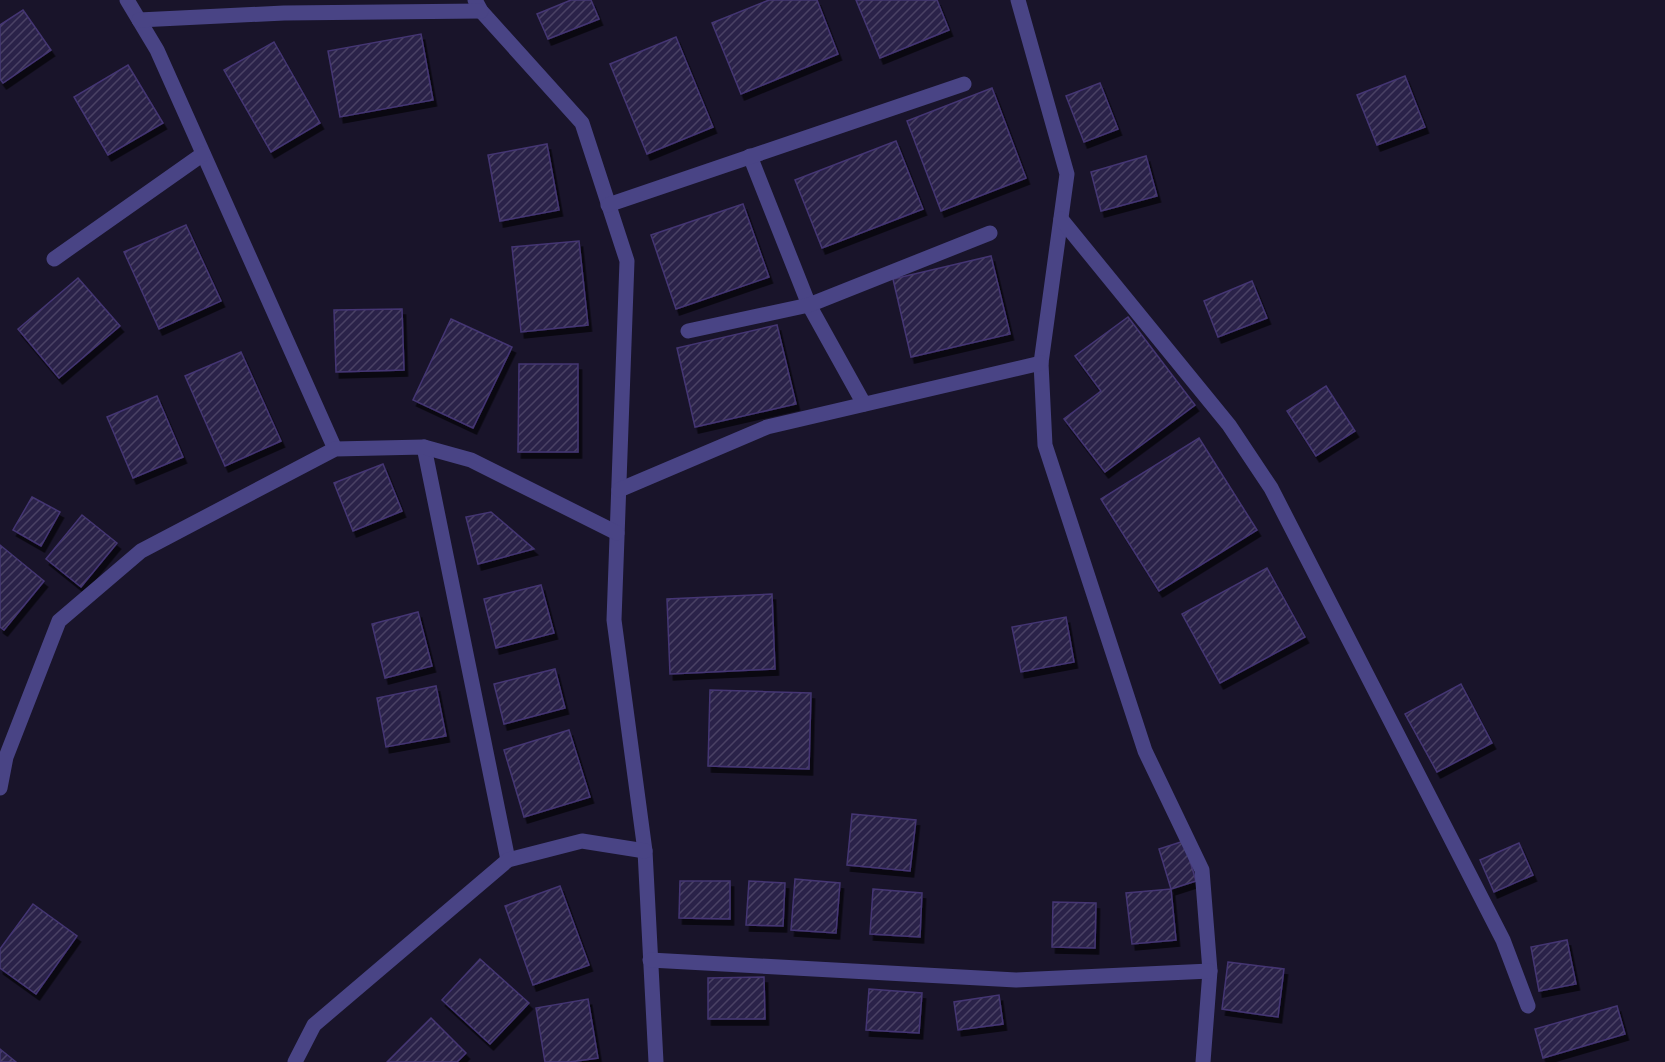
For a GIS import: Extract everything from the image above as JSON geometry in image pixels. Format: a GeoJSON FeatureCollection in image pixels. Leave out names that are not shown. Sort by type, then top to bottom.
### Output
{"type":"FeatureCollection","features":[{"type":"Feature","properties":{"kind":"street"},"geometry":{"type":"LineString","coordinates":[[127,0],[156,50],[335,448]]}},
{"type":"Feature","properties":{"kind":"street"},"geometry":{"type":"LineString","coordinates":[[1018,0],[1067,174],[1041,363],[1044,445],[1145,751],[1202,870],[1210,971],[1203,1062]]}},
{"type":"Feature","properties":{"kind":"street"},"geometry":{"type":"LineString","coordinates":[[139,20],[478,5],[582,123],[627,261],[614,620],[645,851],[656,1062]]}},
{"type":"Feature","properties":{"kind":"street"},"geometry":{"type":"LineString","coordinates":[[608,205],[964,84]]}},
{"type":"Feature","properties":{"kind":"street"},"geometry":{"type":"LineString","coordinates":[[54,259],[203,154]]}},
{"type":"Feature","properties":{"kind":"street"},"geometry":{"type":"LineString","coordinates":[[750,156],[809,305],[864,404]]}},
{"type":"Feature","properties":{"kind":"street"},"geometry":{"type":"LineString","coordinates":[[1061,219],[1229,424],[1271,488],[1503,940],[1528,1006]]}},
{"type":"Feature","properties":{"kind":"street"},"geometry":{"type":"LineString","coordinates":[[688,330],[809,305],[990,233]]}},
{"type":"Feature","properties":{"kind":"street"},"geometry":{"type":"LineString","coordinates":[[619,490],[766,427],[1041,363]]}},
{"type":"Feature","properties":{"kind":"street"},"geometry":{"type":"LineString","coordinates":[[424,447],[508,860]]}},
{"type":"Feature","properties":{"kind":"street"},"geometry":{"type":"LineString","coordinates":[[0,788],[6,757],[59,621],[141,551],[335,448],[424,447],[471,460],[617,533]]}},
{"type":"Feature","properties":{"kind":"street"},"geometry":{"type":"LineString","coordinates":[[295,1062],[314,1025],[508,860],[582,841],[645,851]]}},
{"type":"Feature","properties":{"kind":"street"},"geometry":{"type":"LineString","coordinates":[[650,960],[1016,980],[1210,971]]}},
{"type":"Feature","properties":{"kind":"building"},"geometry":{"type":"Polygon","coordinates":[[[571,0],[591,0],[599,19],[548,39],[537,14],[571,0]]]}},
{"type":"Feature","properties":{"kind":"building"},"geometry":{"type":"Polygon","coordinates":[[[769,0],[817,0],[838,54],[741,94],[712,23],[769,0]]]}},
{"type":"Feature","properties":{"kind":"building"},"geometry":{"type":"Polygon","coordinates":[[[856,0],[937,0],[949,30],[880,58],[856,0]]]}},
{"type":"Feature","properties":{"kind":"building"},"geometry":{"type":"Polygon","coordinates":[[[23,10],[51,50],[3,83],[0,79],[0,25],[23,10]]]}},
{"type":"Feature","properties":{"kind":"building"},"geometry":{"type":"Polygon","coordinates":[[[421,34],[433,100],[340,117],[328,51],[421,34]]]}},
{"type":"Feature","properties":{"kind":"building"},"geometry":{"type":"Polygon","coordinates":[[[676,37],[713,127],[647,154],[610,64],[676,37]]]}},
{"type":"Feature","properties":{"kind":"building"},"geometry":{"type":"Polygon","coordinates":[[[274,42],[320,123],[271,152],[224,70],[274,42]]]}},
{"type":"Feature","properties":{"kind":"building"},"geometry":{"type":"Polygon","coordinates":[[[128,65],[163,123],[108,155],[74,97],[128,65]]]}},
{"type":"Feature","properties":{"kind":"building"},"geometry":{"type":"Polygon","coordinates":[[[1405,76],[1425,127],[1377,145],[1357,95],[1405,76]]]}},
{"type":"Feature","properties":{"kind":"building"},"geometry":{"type":"Polygon","coordinates":[[[1100,83],[1118,129],[1084,142],[1066,96],[1100,83]]]}},
{"type":"Feature","properties":{"kind":"building"},"geometry":{"type":"Polygon","coordinates":[[[992,88],[1026,178],[941,211],[907,121],[992,88]]]}},
{"type":"Feature","properties":{"kind":"building"},"geometry":{"type":"Polygon","coordinates":[[[896,141],[923,209],[822,248],[795,180],[896,141]]]}},
{"type":"Feature","properties":{"kind":"building"},"geometry":{"type":"Polygon","coordinates":[[[547,144],[559,210],[500,221],[488,155],[547,144]]]}},
{"type":"Feature","properties":{"kind":"building"},"geometry":{"type":"Polygon","coordinates":[[[1146,156],[1157,196],[1101,211],[1091,172],[1146,156]]]}},
{"type":"Feature","properties":{"kind":"building"},"geometry":{"type":"Polygon","coordinates":[[[743,204],[769,277],[676,309],[651,235],[743,204]]]}},
{"type":"Feature","properties":{"kind":"building"},"geometry":{"type":"Polygon","coordinates":[[[186,225],[221,301],[159,329],[124,252],[186,225]]]}},
{"type":"Feature","properties":{"kind":"building"},"geometry":{"type":"Polygon","coordinates":[[[579,241],[588,325],[521,332],[512,247],[579,241]]]}},
{"type":"Feature","properties":{"kind":"building"},"geometry":{"type":"Polygon","coordinates":[[[991,256],[1010,334],[911,357],[893,279],[991,256]]]}},
{"type":"Feature","properties":{"kind":"building"},"geometry":{"type":"Polygon","coordinates":[[[78,278],[120,326],[59,378],[18,329],[78,278]]]}},
{"type":"Feature","properties":{"kind":"building"},"geometry":{"type":"Polygon","coordinates":[[[1252,281],[1267,318],[1218,337],[1204,301],[1252,281]]]}},
{"type":"Feature","properties":{"kind":"building"},"geometry":{"type":"Polygon","coordinates":[[[402,309],[404,370],[336,372],[334,310],[402,309]]]}},
{"type":"Feature","properties":{"kind":"building"},"geometry":{"type":"Polygon","coordinates":[[[1128,317],[1195,405],[1105,472],[1064,419],[1101,391],[1075,356],[1128,317]]]}},
{"type":"Feature","properties":{"kind":"building"},"geometry":{"type":"Polygon","coordinates":[[[451,319],[512,347],[473,428],[413,400],[451,319]]]}},
{"type":"Feature","properties":{"kind":"building"},"geometry":{"type":"Polygon","coordinates":[[[777,325],[796,404],[695,427],[677,348],[777,325]]]}},
{"type":"Feature","properties":{"kind":"building"},"geometry":{"type":"Polygon","coordinates":[[[241,352],[281,441],[225,466],[185,376],[241,352]]]}},
{"type":"Feature","properties":{"kind":"building"},"geometry":{"type":"Polygon","coordinates":[[[519,364],[578,364],[578,452],[518,452],[519,364]]]}},
{"type":"Feature","properties":{"kind":"building"},"geometry":{"type":"Polygon","coordinates":[[[1326,386],[1355,431],[1316,456],[1287,411],[1326,386]]]}},
{"type":"Feature","properties":{"kind":"building"},"geometry":{"type":"Polygon","coordinates":[[[157,396],[183,457],[133,478],[107,417],[157,396]]]}},
{"type":"Feature","properties":{"kind":"building"},"geometry":{"type":"Polygon","coordinates":[[[1199,438],[1257,530],[1159,591],[1101,499],[1199,438]]]}},
{"type":"Feature","properties":{"kind":"building"},"geometry":{"type":"Polygon","coordinates":[[[383,464],[402,511],[353,531],[334,483],[383,464]]]}},
{"type":"Feature","properties":{"kind":"building"},"geometry":{"type":"Polygon","coordinates":[[[32,497],[60,512],[41,546],[13,530],[32,497]]]}},
{"type":"Feature","properties":{"kind":"building"},"geometry":{"type":"Polygon","coordinates":[[[491,512],[534,549],[478,564],[466,517],[491,512]]]}},
{"type":"Feature","properties":{"kind":"building"},"geometry":{"type":"Polygon","coordinates":[[[82,515],[117,543],[81,587],[46,559],[82,515]]]}},
{"type":"Feature","properties":{"kind":"building"},"geometry":{"type":"Polygon","coordinates":[[[0,545],[44,581],[4,630],[0,627],[0,545]]]}},
{"type":"Feature","properties":{"kind":"building"},"geometry":{"type":"Polygon","coordinates":[[[1267,568],[1305,637],[1220,683],[1182,614],[1267,568]]]}},
{"type":"Feature","properties":{"kind":"building"},"geometry":{"type":"Polygon","coordinates":[[[541,585],[554,633],[496,648],[484,599],[541,585]]]}},
{"type":"Feature","properties":{"kind":"building"},"geometry":{"type":"Polygon","coordinates":[[[772,594],[775,669],[670,674],[667,599],[772,594]]]}},
{"type":"Feature","properties":{"kind":"building"},"geometry":{"type":"Polygon","coordinates":[[[418,612],[432,666],[385,678],[372,624],[418,612]]]}},
{"type":"Feature","properties":{"kind":"building"},"geometry":{"type":"Polygon","coordinates":[[[1066,617],[1074,662],[1021,672],[1012,627],[1066,617]]]}},
{"type":"Feature","properties":{"kind":"building"},"geometry":{"type":"Polygon","coordinates":[[[555,669],[565,708],[504,724],[494,684],[555,669]]]}},
{"type":"Feature","properties":{"kind":"building"},"geometry":{"type":"Polygon","coordinates":[[[1461,684],[1492,743],[1437,772],[1405,714],[1461,684]]]}},
{"type":"Feature","properties":{"kind":"building"},"geometry":{"type":"Polygon","coordinates":[[[436,686],[446,736],[386,747],[377,698],[436,686]]]}},
{"type":"Feature","properties":{"kind":"building"},"geometry":{"type":"Polygon","coordinates":[[[710,690],[811,693],[809,769],[708,766],[710,690]]]}},
{"type":"Feature","properties":{"kind":"building"},"geometry":{"type":"Polygon","coordinates":[[[569,730],[590,797],[524,817],[504,750],[569,730]]]}},
{"type":"Feature","properties":{"kind":"building"},"geometry":{"type":"Polygon","coordinates":[[[852,814],[916,820],[910,871],[847,865],[852,814]]]}},
{"type":"Feature","properties":{"kind":"building"},"geometry":{"type":"Polygon","coordinates":[[[1184,841],[1196,881],[1171,889],[1159,849],[1184,841]]]}},
{"type":"Feature","properties":{"kind":"building"},"geometry":{"type":"Polygon","coordinates":[[[1519,843],[1533,875],[1494,892],[1480,860],[1519,843]]]}},
{"type":"Feature","properties":{"kind":"building"},"geometry":{"type":"Polygon","coordinates":[[[795,879],[840,883],[836,933],[791,930],[795,879]]]}},
{"type":"Feature","properties":{"kind":"building"},"geometry":{"type":"Polygon","coordinates":[[[680,881],[730,881],[730,919],[679,918],[680,881]]]}},
{"type":"Feature","properties":{"kind":"building"},"geometry":{"type":"Polygon","coordinates":[[[749,881],[785,883],[783,926],[746,925],[749,881]]]}},
{"type":"Feature","properties":{"kind":"building"},"geometry":{"type":"Polygon","coordinates":[[[560,886],[589,965],[533,985],[505,906],[560,886]]]}},
{"type":"Feature","properties":{"kind":"building"},"geometry":{"type":"Polygon","coordinates":[[[873,889],[922,893],[920,937],[870,934],[873,889]]]}},
{"type":"Feature","properties":{"kind":"building"},"geometry":{"type":"Polygon","coordinates":[[[1171,889],[1176,940],[1132,944],[1126,893],[1171,889]]]}},
{"type":"Feature","properties":{"kind":"building"},"geometry":{"type":"Polygon","coordinates":[[[1053,902],[1096,903],[1095,948],[1052,947],[1053,902]]]}},
{"type":"Feature","properties":{"kind":"building"},"geometry":{"type":"Polygon","coordinates":[[[33,904],[77,936],[36,994],[0,968],[0,949],[33,904]]]}},
{"type":"Feature","properties":{"kind":"building"},"geometry":{"type":"Polygon","coordinates":[[[1567,940],[1576,984],[1539,991],[1531,947],[1567,940]]]}},
{"type":"Feature","properties":{"kind":"building"},"geometry":{"type":"Polygon","coordinates":[[[480,959],[529,1003],[490,1044],[442,1000],[480,959]]]}},
{"type":"Feature","properties":{"kind":"building"},"geometry":{"type":"Polygon","coordinates":[[[1228,962],[1284,969],[1278,1017],[1222,1009],[1228,962]]]}},
{"type":"Feature","properties":{"kind":"building"},"geometry":{"type":"Polygon","coordinates":[[[764,977],[765,1019],[708,1019],[708,978],[764,977]]]}},
{"type":"Feature","properties":{"kind":"building"},"geometry":{"type":"Polygon","coordinates":[[[869,989],[922,993],[919,1033],[866,1030],[869,989]]]}},
{"type":"Feature","properties":{"kind":"building"},"geometry":{"type":"Polygon","coordinates":[[[999,995],[1003,1024],[958,1030],[954,1002],[999,995]]]}},
{"type":"Feature","properties":{"kind":"building"},"geometry":{"type":"Polygon","coordinates":[[[588,999],[598,1058],[570,1062],[545,1062],[536,1008],[588,999]]]}},
{"type":"Feature","properties":{"kind":"building"},"geometry":{"type":"Polygon","coordinates":[[[1617,1006],[1625,1034],[1543,1058],[1535,1029],[1617,1006]]]}},
{"type":"Feature","properties":{"kind":"building"},"geometry":{"type":"Polygon","coordinates":[[[431,1018],[466,1053],[457,1062],[387,1062],[431,1018]]]}},
{"type":"Feature","properties":{"kind":"building"},"geometry":{"type":"Polygon","coordinates":[[[0,1049],[16,1062],[0,1062],[0,1049]]]}}]}
